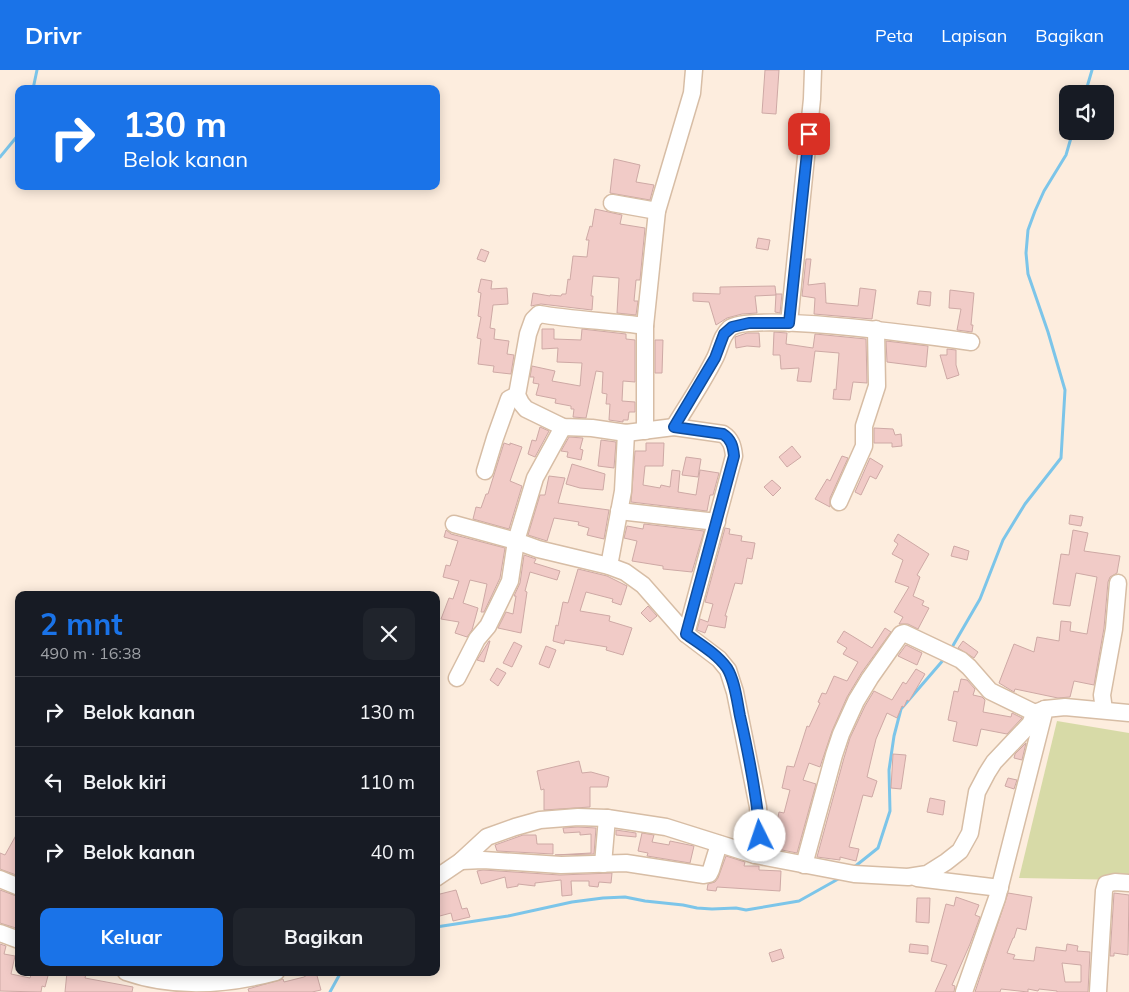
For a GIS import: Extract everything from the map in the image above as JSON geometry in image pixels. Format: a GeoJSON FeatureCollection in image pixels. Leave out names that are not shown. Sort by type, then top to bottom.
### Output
{"type":"FeatureCollection","features":[{"type":"Feature","properties":{"kind":"street"},"geometry":{"type":"LineString","coordinates":[[645,431],[646,326],[657,211],[692,93],[694,70]]}},
{"type":"Feature","properties":{"kind":"street"},"geometry":{"type":"LineString","coordinates":[[789,323],[812,99],[813,70]]}},
{"type":"Feature","properties":{"kind":"street"},"geometry":{"type":"LineString","coordinates":[[612,203],[657,211]]}},
{"type":"Feature","properties":{"kind":"street"},"geometry":{"type":"LineString","coordinates":[[646,326],[539,314],[533,320],[528,334],[517,395],[520,403],[526,409],[563,427],[626,432],[674,427],[723,434],[731,442],[734,456],[686,634]]}},
{"type":"Feature","properties":{"kind":"street"},"geometry":{"type":"LineString","coordinates":[[674,427],[715,358],[724,334],[732,327],[749,323],[789,323],[876,329],[971,342]]}},
{"type":"Feature","properties":{"kind":"street"},"geometry":{"type":"LineString","coordinates":[[838,502],[864,446],[864,426],[877,386],[876,329]]}},
{"type":"Feature","properties":{"kind":"street"},"geometry":{"type":"LineString","coordinates":[[485,470],[503,411],[509,399],[517,395]]}},
{"type":"Feature","properties":{"kind":"street"},"geometry":{"type":"LineString","coordinates":[[456,678],[477,639],[488,626],[510,581],[516,541],[535,478],[563,427]]}},
{"type":"Feature","properties":{"kind":"street"},"geometry":{"type":"LineString","coordinates":[[609,566],[623,491],[626,432]]}},
{"type":"Feature","properties":{"kind":"street"},"geometry":{"type":"LineString","coordinates":[[620,511],[717,522]]}},
{"type":"Feature","properties":{"kind":"street"},"geometry":{"type":"LineString","coordinates":[[454,524],[625,572],[643,585],[686,634],[719,659],[728,670],[735,692],[758,807],[760,836],[755,855]]}},
{"type":"Feature","properties":{"kind":"street"},"geometry":{"type":"LineString","coordinates":[[1104,710],[1102,695],[1114,629],[1118,584]]}},
{"type":"Feature","properties":{"kind":"street"},"geometry":{"type":"LineString","coordinates":[[804,865],[841,734],[856,701],[901,634],[904,633],[961,660],[970,667],[990,691],[1040,711],[1065,706],[1129,713]]}},
{"type":"Feature","properties":{"kind":"street"},"geometry":{"type":"LineString","coordinates":[[908,877],[927,874],[960,851],[970,833],[977,792],[987,773],[994,762],[1020,736],[1040,711]]}},
{"type":"Feature","properties":{"kind":"street"},"geometry":{"type":"LineString","coordinates":[[964,992],[1000,888],[1040,711]]}},
{"type":"Feature","properties":{"kind":"street"},"geometry":{"type":"LineString","coordinates":[[440,875],[460,861],[487,837],[540,820],[578,816],[666,827],[755,855],[854,874],[908,877],[1000,888]]}},
{"type":"Feature","properties":{"kind":"street"},"geometry":{"type":"LineString","coordinates":[[603,864],[606,818]]}},
{"type":"Feature","properties":{"kind":"street"},"geometry":{"type":"LineString","coordinates":[[460,861],[483,860],[561,866],[626,863],[704,875],[709,874],[712,870],[719,844]]}},
{"type":"Feature","properties":{"kind":"street"},"geometry":{"type":"LineString","coordinates":[[0,879],[15,885]]}},
{"type":"Feature","properties":{"kind":"street"},"geometry":{"type":"LineString","coordinates":[[1098,992],[1106,884],[1115,882],[1129,883]]}},
{"type":"Feature","properties":{"kind":"street"},"geometry":{"type":"LineString","coordinates":[[0,933],[15,939]]}},
{"type":"Feature","properties":{"kind":"street"},"geometry":{"type":"LineString","coordinates":[[141,976],[167,983],[205,984],[262,976]]}},
{"type":"Feature","properties":{"kind":"green space"},"geometry":{"type":"Polygon","coordinates":[[[1057,721],[1129,733],[1129,880],[1019,878],[1057,721]]]}},
{"type":"Feature","properties":{"kind":"building"},"geometry":{"type":"Polygon","coordinates":[[[765,70],[779,70],[776,114],[762,113],[765,70]]]}},
{"type":"Feature","properties":{"kind":"building"},"geometry":{"type":"Polygon","coordinates":[[[614,159],[640,165],[636,182],[654,185],[650,200],[610,193],[614,159]]]}},
{"type":"Feature","properties":{"kind":"building"},"geometry":{"type":"Polygon","coordinates":[[[595,209],[622,215],[620,224],[645,228],[640,280],[636,280],[634,301],[638,301],[636,315],[617,313],[619,278],[593,276],[592,310],[541,304],[531,306],[533,293],[550,296],[566,294],[573,256],[587,257],[589,240],[586,240],[590,226],[592,227],[595,209]]]}},
{"type":"Feature","properties":{"kind":"building"},"geometry":{"type":"Polygon","coordinates":[[[758,238],[770,240],[768,250],[756,248],[758,238]]]}},
{"type":"Feature","properties":{"kind":"building"},"geometry":{"type":"Polygon","coordinates":[[[481,249],[489,252],[485,262],[477,259],[481,249]]]}},
{"type":"Feature","properties":{"kind":"building"},"geometry":{"type":"Polygon","coordinates":[[[806,259],[811,259],[808,285],[825,283],[826,303],[858,306],[860,288],[876,290],[872,319],[814,314],[815,298],[802,296],[806,259]]]}},
{"type":"Feature","properties":{"kind":"building"},"geometry":{"type":"Polygon","coordinates":[[[481,279],[492,281],[491,289],[507,288],[508,304],[493,305],[490,328],[495,329],[494,339],[509,341],[507,354],[514,355],[511,374],[493,372],[494,366],[478,364],[481,339],[477,338],[481,317],[478,316],[481,293],[478,292],[481,279]]]}},
{"type":"Feature","properties":{"kind":"building"},"geometry":{"type":"Polygon","coordinates":[[[775,286],[776,295],[755,296],[757,313],[727,318],[716,325],[709,302],[693,301],[693,293],[720,294],[720,287],[775,286]]]}},
{"type":"Feature","properties":{"kind":"building"},"geometry":{"type":"Polygon","coordinates":[[[950,290],[974,293],[972,332],[957,330],[961,309],[949,308],[950,290]]]}},
{"type":"Feature","properties":{"kind":"building"},"geometry":{"type":"Polygon","coordinates":[[[919,291],[931,292],[930,306],[917,304],[919,291]]]}},
{"type":"Feature","properties":{"kind":"building"},"geometry":{"type":"Polygon","coordinates":[[[776,294],[782,294],[780,313],[775,312],[776,294]]]}},
{"type":"Feature","properties":{"kind":"building"},"geometry":{"type":"Polygon","coordinates":[[[542,329],[554,329],[554,339],[581,340],[582,329],[626,334],[626,339],[635,340],[635,382],[623,381],[622,401],[635,402],[635,412],[629,412],[628,420],[623,420],[623,422],[609,420],[610,404],[606,404],[607,394],[602,393],[603,372],[596,371],[586,418],[573,417],[574,409],[571,409],[571,406],[555,403],[556,399],[536,395],[539,384],[533,383],[534,377],[530,377],[532,366],[555,371],[552,381],[580,386],[582,363],[557,362],[558,348],[542,349],[542,329]]]}},
{"type":"Feature","properties":{"kind":"building"},"geometry":{"type":"Polygon","coordinates":[[[774,332],[787,333],[786,344],[813,348],[815,334],[866,339],[867,383],[853,382],[850,400],[833,399],[834,389],[836,390],[839,353],[815,351],[811,382],[797,381],[799,368],[781,369],[780,355],[773,355],[774,332]]]}},
{"type":"Feature","properties":{"kind":"building"},"geometry":{"type":"Polygon","coordinates":[[[747,333],[759,333],[760,347],[747,346],[736,348],[735,337],[747,333]]]}},
{"type":"Feature","properties":{"kind":"building"},"geometry":{"type":"Polygon","coordinates":[[[655,340],[663,340],[662,373],[655,373],[655,340]]]}},
{"type":"Feature","properties":{"kind":"building"},"geometry":{"type":"Polygon","coordinates":[[[886,341],[928,346],[926,367],[887,362],[886,341]]]}},
{"type":"Feature","properties":{"kind":"building"},"geometry":{"type":"Polygon","coordinates":[[[947,349],[956,350],[956,365],[959,375],[947,379],[940,355],[947,355],[947,349]]]}},
{"type":"Feature","properties":{"kind":"building"},"geometry":{"type":"Polygon","coordinates":[[[540,427],[549,431],[535,457],[528,454],[532,440],[536,441],[540,427]]]}},
{"type":"Feature","properties":{"kind":"building"},"geometry":{"type":"Polygon","coordinates":[[[874,428],[893,429],[895,435],[901,434],[902,446],[892,447],[892,443],[874,443],[874,428]]]}},
{"type":"Feature","properties":{"kind":"building"},"geometry":{"type":"Polygon","coordinates":[[[569,437],[583,438],[580,449],[583,450],[581,460],[567,457],[568,452],[561,451],[569,437]]]}},
{"type":"Feature","properties":{"kind":"building"},"geometry":{"type":"Polygon","coordinates":[[[601,440],[616,442],[614,468],[598,466],[601,440]]]}},
{"type":"Feature","properties":{"kind":"building"},"geometry":{"type":"Polygon","coordinates":[[[504,443],[522,447],[510,481],[522,486],[509,529],[473,519],[476,507],[481,508],[486,494],[488,494],[504,443]]]}},
{"type":"Feature","properties":{"kind":"building"},"geometry":{"type":"Polygon","coordinates":[[[646,443],[664,443],[663,466],[645,466],[643,485],[660,488],[661,485],[670,487],[672,470],[680,471],[678,492],[696,495],[700,470],[719,473],[713,495],[710,495],[707,511],[631,502],[635,451],[646,451],[646,443]]]}},
{"type":"Feature","properties":{"kind":"building"},"geometry":{"type":"Polygon","coordinates":[[[792,446],[801,457],[787,467],[779,457],[792,446]]]}},
{"type":"Feature","properties":{"kind":"building"},"geometry":{"type":"Polygon","coordinates":[[[842,456],[848,458],[830,498],[830,507],[815,499],[827,479],[830,481],[842,456]]]}},
{"type":"Feature","properties":{"kind":"building"},"geometry":{"type":"Polygon","coordinates":[[[686,457],[701,459],[698,477],[682,475],[686,457]]]}},
{"type":"Feature","properties":{"kind":"building"},"geometry":{"type":"Polygon","coordinates":[[[870,458],[883,466],[876,479],[870,476],[861,495],[855,492],[870,458]]]}},
{"type":"Feature","properties":{"kind":"building"},"geometry":{"type":"Polygon","coordinates":[[[572,464],[605,474],[603,490],[580,488],[566,484],[572,464]]]}},
{"type":"Feature","properties":{"kind":"building"},"geometry":{"type":"Polygon","coordinates":[[[549,476],[565,478],[558,503],[609,510],[604,539],[587,535],[589,528],[578,525],[579,522],[554,518],[547,541],[528,535],[540,495],[545,495],[549,476]]]}},
{"type":"Feature","properties":{"kind":"building"},"geometry":{"type":"Polygon","coordinates":[[[772,480],[781,488],[773,496],[764,487],[772,480]]]}},
{"type":"Feature","properties":{"kind":"building"},"geometry":{"type":"Polygon","coordinates":[[[1070,515],[1083,517],[1081,526],[1069,524],[1070,515]]]}},
{"type":"Feature","properties":{"kind":"building"},"geometry":{"type":"Polygon","coordinates":[[[644,524],[704,531],[692,572],[663,569],[663,566],[632,561],[637,541],[624,538],[627,526],[643,529],[644,524]]]}},
{"type":"Feature","properties":{"kind":"building"},"geometry":{"type":"Polygon","coordinates":[[[725,528],[730,529],[729,534],[742,536],[741,541],[755,543],[752,559],[747,558],[742,584],[735,583],[725,616],[727,616],[725,628],[708,625],[705,633],[697,630],[700,619],[708,622],[713,604],[705,602],[725,528]]]}},
{"type":"Feature","properties":{"kind":"building"},"geometry":{"type":"Polygon","coordinates":[[[446,530],[451,534],[505,548],[500,578],[484,612],[481,612],[487,584],[470,580],[463,603],[478,608],[472,630],[467,637],[455,633],[459,622],[441,619],[449,598],[453,599],[459,581],[443,577],[446,565],[450,566],[458,541],[444,537],[446,530]]]}},
{"type":"Feature","properties":{"kind":"building"},"geometry":{"type":"Polygon","coordinates":[[[1073,530],[1088,533],[1084,551],[1120,556],[1117,573],[1110,577],[1108,582],[1104,628],[1094,685],[1074,681],[1070,697],[1058,698],[1015,689],[1014,692],[999,683],[1014,644],[1034,652],[1037,637],[1059,641],[1061,621],[1071,622],[1070,631],[1087,634],[1097,577],[1076,573],[1070,606],[1053,604],[1061,554],[1069,555],[1073,530]]]}},
{"type":"Feature","properties":{"kind":"building"},"geometry":{"type":"Polygon","coordinates":[[[898,534],[929,554],[917,575],[920,577],[913,596],[924,601],[922,605],[929,608],[918,629],[908,624],[899,624],[903,617],[894,612],[909,587],[895,582],[903,560],[892,554],[898,544],[894,541],[898,534]]]}},
{"type":"Feature","properties":{"kind":"building"},"geometry":{"type":"Polygon","coordinates":[[[954,546],[969,551],[967,560],[951,556],[954,546]]]}},
{"type":"Feature","properties":{"kind":"building"},"geometry":{"type":"Polygon","coordinates":[[[524,555],[536,559],[534,563],[560,571],[557,580],[530,572],[525,591],[527,592],[521,633],[498,628],[506,612],[513,614],[516,596],[514,596],[520,583],[524,555]]]}},
{"type":"Feature","properties":{"kind":"building"},"geometry":{"type":"Polygon","coordinates":[[[578,569],[607,576],[627,586],[621,605],[612,602],[613,599],[586,592],[580,611],[610,616],[609,621],[632,628],[623,655],[606,650],[607,647],[565,640],[564,644],[553,641],[563,602],[568,603],[578,569]]]}},
{"type":"Feature","properties":{"kind":"building"},"geometry":{"type":"Polygon","coordinates":[[[648,606],[657,616],[650,622],[641,613],[648,606]]]}},
{"type":"Feature","properties":{"kind":"building"},"geometry":{"type":"Polygon","coordinates":[[[885,628],[891,632],[862,672],[847,697],[832,731],[820,767],[809,763],[803,780],[816,784],[797,853],[772,848],[778,827],[776,826],[779,812],[784,813],[790,790],[782,788],[787,766],[794,767],[807,726],[809,727],[820,703],[818,702],[822,693],[826,694],[834,676],[847,681],[858,662],[843,654],[847,648],[837,642],[844,631],[872,648],[885,628]]]}},
{"type":"Feature","properties":{"kind":"building"},"geometry":{"type":"Polygon","coordinates":[[[489,641],[484,662],[477,660],[489,641]]]}},
{"type":"Feature","properties":{"kind":"building"},"geometry":{"type":"Polygon","coordinates":[[[963,641],[978,652],[974,658],[958,648],[963,641]]]}},
{"type":"Feature","properties":{"kind":"building"},"geometry":{"type":"Polygon","coordinates":[[[514,642],[522,646],[512,667],[503,663],[514,642]]]}},
{"type":"Feature","properties":{"kind":"building"},"geometry":{"type":"Polygon","coordinates":[[[906,645],[922,653],[917,665],[898,656],[906,645]]]}},
{"type":"Feature","properties":{"kind":"building"},"geometry":{"type":"Polygon","coordinates":[[[546,646],[556,650],[549,668],[539,664],[546,646]]]}},
{"type":"Feature","properties":{"kind":"building"},"geometry":{"type":"Polygon","coordinates":[[[497,668],[506,673],[498,686],[490,680],[497,668]]]}},
{"type":"Feature","properties":{"kind":"building"},"geometry":{"type":"Polygon","coordinates":[[[916,669],[925,674],[909,701],[907,700],[904,707],[902,706],[897,718],[887,713],[876,739],[867,777],[877,781],[872,797],[863,795],[849,847],[859,849],[856,861],[840,857],[840,860],[817,857],[850,738],[865,706],[874,691],[892,700],[903,682],[906,684],[916,669]]]}},
{"type":"Feature","properties":{"kind":"building"},"geometry":{"type":"Polygon","coordinates":[[[961,679],[967,680],[975,689],[973,695],[982,697],[985,700],[983,712],[1011,717],[1012,713],[1022,718],[1007,734],[981,729],[977,746],[953,741],[957,722],[948,720],[954,691],[958,692],[961,679]]]}},
{"type":"Feature","properties":{"kind":"building"},"geometry":{"type":"Polygon","coordinates":[[[1026,743],[1022,760],[1014,758],[1015,754],[1026,743]]]}},
{"type":"Feature","properties":{"kind":"building"},"geometry":{"type":"Polygon","coordinates":[[[893,754],[906,755],[901,789],[891,788],[893,754]]]}},
{"type":"Feature","properties":{"kind":"building"},"geometry":{"type":"Polygon","coordinates":[[[579,761],[582,773],[591,772],[609,777],[607,787],[590,787],[590,807],[544,810],[544,789],[541,790],[537,771],[579,761]]]}},
{"type":"Feature","properties":{"kind":"building"},"geometry":{"type":"Polygon","coordinates":[[[1008,778],[1017,780],[1014,789],[1005,786],[1008,778]]]}},
{"type":"Feature","properties":{"kind":"building"},"geometry":{"type":"Polygon","coordinates":[[[930,798],[945,801],[943,815],[927,812],[930,798]]]}},
{"type":"Feature","properties":{"kind":"building"},"geometry":{"type":"Polygon","coordinates":[[[563,828],[596,828],[594,854],[555,855],[591,853],[591,834],[580,835],[580,832],[564,833],[563,828]]]}},
{"type":"Feature","properties":{"kind":"building"},"geometry":{"type":"Polygon","coordinates":[[[616,830],[636,833],[636,837],[616,835],[616,830]]]}},
{"type":"Feature","properties":{"kind":"building"},"geometry":{"type":"Polygon","coordinates":[[[642,833],[654,835],[652,842],[669,845],[670,841],[694,846],[690,863],[647,856],[648,853],[638,851],[642,833]]]}},
{"type":"Feature","properties":{"kind":"building"},"geometry":{"type":"Polygon","coordinates":[[[523,835],[536,835],[537,844],[553,844],[553,854],[497,851],[495,845],[523,835]]]}},
{"type":"Feature","properties":{"kind":"building"},"geometry":{"type":"Polygon","coordinates":[[[15,837],[15,875],[0,869],[0,853],[5,855],[15,837]]]}},
{"type":"Feature","properties":{"kind":"building"},"geometry":{"type":"Polygon","coordinates":[[[726,856],[745,862],[744,866],[759,866],[759,870],[781,871],[780,891],[717,887],[716,891],[707,890],[708,884],[715,882],[718,878],[726,856]]]}},
{"type":"Feature","properties":{"kind":"building"},"geometry":{"type":"Polygon","coordinates":[[[477,871],[560,875],[612,873],[611,883],[599,882],[598,887],[589,886],[589,881],[571,881],[572,895],[562,896],[561,880],[535,883],[535,886],[518,884],[518,886],[507,888],[505,877],[481,884],[477,871]]]}},
{"type":"Feature","properties":{"kind":"building"},"geometry":{"type":"Polygon","coordinates":[[[0,890],[15,896],[15,928],[0,923],[0,890]]]}},
{"type":"Feature","properties":{"kind":"building"},"geometry":{"type":"Polygon","coordinates":[[[456,890],[462,909],[467,908],[470,917],[453,921],[451,913],[440,916],[440,894],[456,890]]]}},
{"type":"Feature","properties":{"kind":"building"},"geometry":{"type":"Polygon","coordinates":[[[1008,893],[1032,897],[1026,930],[1017,928],[1007,953],[1015,955],[1013,959],[1034,961],[1036,947],[1066,951],[1067,944],[1078,946],[1077,951],[1090,952],[1088,992],[1057,992],[1028,989],[1028,992],[1001,989],[1000,992],[975,992],[1008,893]],[[1062,963],[1065,982],[1081,982],[1081,965],[1062,963]]]}},
{"type":"Feature","properties":{"kind":"building"},"geometry":{"type":"Polygon","coordinates":[[[1114,893],[1129,895],[1128,955],[1114,953],[1114,956],[1110,956],[1114,893]]]}},
{"type":"Feature","properties":{"kind":"building"},"geometry":{"type":"Polygon","coordinates":[[[956,897],[979,905],[975,915],[980,917],[952,985],[955,986],[954,992],[935,992],[947,965],[931,961],[946,904],[954,906],[956,897]]]}},
{"type":"Feature","properties":{"kind":"building"},"geometry":{"type":"Polygon","coordinates":[[[917,898],[930,898],[929,923],[916,922],[917,898]]]}},
{"type":"Feature","properties":{"kind":"building"},"geometry":{"type":"Polygon","coordinates":[[[0,944],[6,946],[4,954],[15,956],[11,974],[30,978],[31,976],[48,976],[45,987],[42,986],[41,992],[0,991],[0,944]]]}},
{"type":"Feature","properties":{"kind":"building"},"geometry":{"type":"Polygon","coordinates":[[[910,944],[928,946],[928,954],[909,952],[910,944]]]}},
{"type":"Feature","properties":{"kind":"building"},"geometry":{"type":"Polygon","coordinates":[[[781,949],[784,958],[772,962],[769,953],[781,949]]]}},
{"type":"Feature","properties":{"kind":"building"},"geometry":{"type":"Polygon","coordinates":[[[67,976],[86,976],[85,978],[133,987],[132,992],[65,992],[67,976]]]}},
{"type":"Feature","properties":{"kind":"building"},"geometry":{"type":"Polygon","coordinates":[[[317,976],[321,990],[312,992],[249,992],[248,989],[283,979],[284,982],[317,976]]]}},
{"type":"Feature","properties":{"kind":"waterway"},"geometry":{"type":"LineString","coordinates":[[34,85],[37,70]]}},
{"type":"Feature","properties":{"kind":"waterway"},"geometry":{"type":"LineString","coordinates":[[1088,85],[1092,70]]}},
{"type":"Feature","properties":{"kind":"waterway"},"geometry":{"type":"LineString","coordinates":[[0,157],[15,139]]}},
{"type":"Feature","properties":{"kind":"waterway"},"geometry":{"type":"LineString","coordinates":[[951,649],[980,599],[1003,540],[1025,504],[1061,458],[1065,390],[1028,274],[1026,253],[1028,230],[1035,211],[1044,191],[1066,155],[1070,140]]}},
{"type":"Feature","properties":{"kind":"waterway"},"geometry":{"type":"LineString","coordinates":[[853,868],[878,848],[890,811],[889,770],[894,736],[901,709],[945,658]]}},
{"type":"Feature","properties":{"kind":"waterway"},"geometry":{"type":"LineString","coordinates":[[440,926],[603,898],[625,897],[697,908],[736,908],[746,910],[799,901],[840,878]]}},
{"type":"Feature","properties":{"kind":"waterway"},"geometry":{"type":"LineString","coordinates":[[330,992],[339,976]]}},
{"type":"Feature","properties":{"kind":"route"},"geometry":{"type":"LineString","coordinates":[[760,836],[758,807],[749,760],[735,692],[728,670],[719,659],[686,634],[734,456],[733,447],[728,438],[723,434],[674,427],[715,358],[724,334],[732,327],[742,324],[789,323],[809,134]]}}]}
